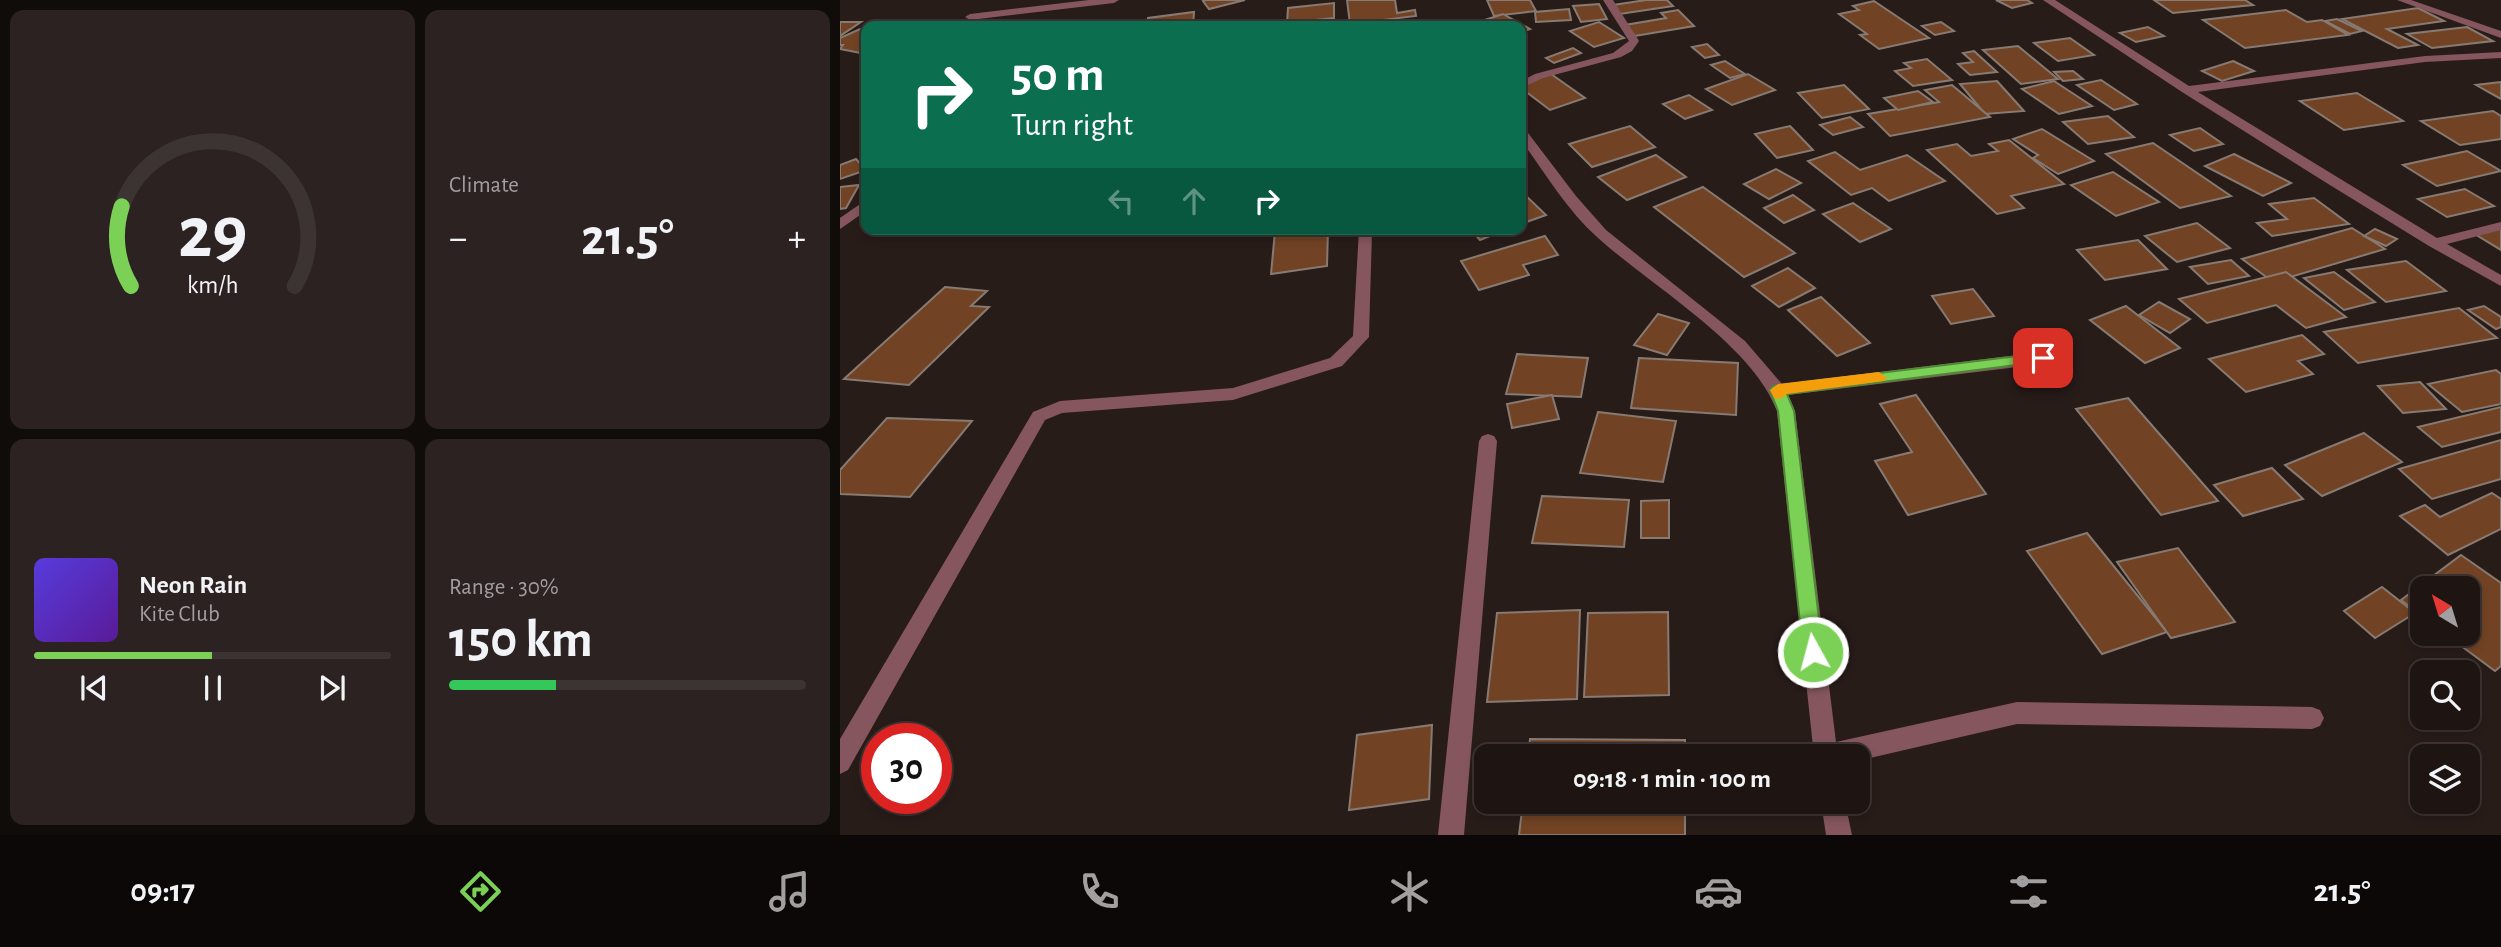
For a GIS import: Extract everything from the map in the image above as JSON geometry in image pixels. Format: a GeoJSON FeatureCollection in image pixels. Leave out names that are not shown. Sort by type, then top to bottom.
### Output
{"type":"FeatureCollection","features":[{"type":"Feature","properties":{"kind":"street"},"geometry":{"type":"LineString","coordinates":[[970,17],[1114,0]]}},
{"type":"Feature","properties":{"kind":"street"},"geometry":{"type":"LineString","coordinates":[[1526,82],[1539,76],[1617,55],[1629,48],[1634,41],[1608,0]]}},
{"type":"Feature","properties":{"kind":"street"},"geometry":{"type":"LineString","coordinates":[[2048,0],[2186,90],[2434,243],[2501,281]]}},
{"type":"Feature","properties":{"kind":"street"},"geometry":{"type":"LineString","coordinates":[[2402,0],[2501,35]]}},
{"type":"Feature","properties":{"kind":"street"},"geometry":{"type":"LineString","coordinates":[[2186,90],[2425,59],[2501,55]]}},
{"type":"Feature","properties":{"kind":"street"},"geometry":{"type":"LineString","coordinates":[[1526,139],[1571,199],[1601,233],[1738,345],[1778,390],[1786,411],[1825,744]]}},
{"type":"Feature","properties":{"kind":"street"},"geometry":{"type":"LineString","coordinates":[[840,225],[861,208]]}},
{"type":"Feature","properties":{"kind":"street"},"geometry":{"type":"LineString","coordinates":[[2434,243],[2501,226]]}},
{"type":"Feature","properties":{"kind":"street"},"geometry":{"type":"LineString","coordinates":[[840,762],[1040,416],[1059,407],[1233,394],[1336,362],[1361,337],[1365,235]]}},
{"type":"Feature","properties":{"kind":"street"},"geometry":{"type":"LineString","coordinates":[[1778,390],[2043,358]]}},
{"type":"Feature","properties":{"kind":"street"},"geometry":{"type":"LineString","coordinates":[[1451,835],[1488,441]]}},
{"type":"Feature","properties":{"kind":"street"},"geometry":{"type":"LineString","coordinates":[[1870,746],[2017,713],[2312,718]]}},
{"type":"Feature","properties":{"kind":"street"},"geometry":{"type":"LineString","coordinates":[[1835,814],[1839,835]]}},
{"type":"Feature","properties":{"kind":"building"},"geometry":{"type":"Polygon","coordinates":[[[1206,0],[1245,0],[1209,9],[1203,1],[1206,0]]]}},
{"type":"Feature","properties":{"kind":"building"},"geometry":{"type":"Polygon","coordinates":[[[1347,0],[1395,0],[1397,13],[1415,10],[1416,16],[1375,21],[1350,21],[1347,0]]]}},
{"type":"Feature","properties":{"kind":"building"},"geometry":{"type":"Polygon","coordinates":[[[1487,0],[1530,0],[1536,11],[1494,16],[1487,0]]]}},
{"type":"Feature","properties":{"kind":"building"},"geometry":{"type":"Polygon","coordinates":[[[1667,0],[1673,6],[1620,14],[1613,5],[1667,0]]]}},
{"type":"Feature","properties":{"kind":"building"},"geometry":{"type":"Polygon","coordinates":[[[1996,0],[2027,0],[2032,3],[2012,8],[1996,0]]]}},
{"type":"Feature","properties":{"kind":"building"},"geometry":{"type":"Polygon","coordinates":[[[2154,0],[2245,0],[2253,5],[2173,13],[2154,0]]]}},
{"type":"Feature","properties":{"kind":"building"},"geometry":{"type":"Polygon","coordinates":[[[1874,1],[1929,38],[1879,49],[1860,35],[1867,34],[1839,14],[1859,10],[1853,6],[1874,1]]]}},
{"type":"Feature","properties":{"kind":"building"},"geometry":{"type":"Polygon","coordinates":[[[1334,3],[1334,18],[1287,21],[1288,8],[1334,3]]]}},
{"type":"Feature","properties":{"kind":"building"},"geometry":{"type":"Polygon","coordinates":[[[1599,4],[1607,19],[1581,22],[1573,6],[1599,4]]]}},
{"type":"Feature","properties":{"kind":"building"},"geometry":{"type":"Polygon","coordinates":[[[2418,8],[2444,21],[2387,29],[2418,45],[2398,48],[2342,19],[2418,8]]]}},
{"type":"Feature","properties":{"kind":"building"},"geometry":{"type":"Polygon","coordinates":[[[1569,9],[1571,20],[1536,22],[1535,12],[1569,9]]]}},
{"type":"Feature","properties":{"kind":"building"},"geometry":{"type":"Polygon","coordinates":[[[1678,10],[1694,26],[1635,36],[1625,25],[1666,18],[1661,13],[1678,10]]]}},
{"type":"Feature","properties":{"kind":"building"},"geometry":{"type":"Polygon","coordinates":[[[2286,10],[2307,22],[2322,20],[2348,35],[2245,48],[2203,20],[2286,10]]]}},
{"type":"Feature","properties":{"kind":"building"},"geometry":{"type":"Polygon","coordinates":[[[1194,12],[1193,21],[1148,21],[1148,18],[1194,12]]]}},
{"type":"Feature","properties":{"kind":"building"},"geometry":{"type":"Polygon","coordinates":[[[1503,14],[1516,21],[1481,21],[1503,14]]]}},
{"type":"Feature","properties":{"kind":"building"},"geometry":{"type":"Polygon","coordinates":[[[2337,19],[2362,31],[2350,34],[2325,21],[2337,19]]]}},
{"type":"Feature","properties":{"kind":"building"},"geometry":{"type":"Polygon","coordinates":[[[840,22],[861,22],[840,36],[840,22]]]}},
{"type":"Feature","properties":{"kind":"building"},"geometry":{"type":"Polygon","coordinates":[[[1599,22],[1624,38],[1594,47],[1570,31],[1599,22]]]}},
{"type":"Feature","properties":{"kind":"building"},"geometry":{"type":"Polygon","coordinates":[[[1941,22],[1954,31],[1935,35],[1922,26],[1941,22]]]}},
{"type":"Feature","properties":{"kind":"building"},"geometry":{"type":"Polygon","coordinates":[[[2148,27],[2164,36],[2136,42],[2120,33],[2148,27]]]}},
{"type":"Feature","properties":{"kind":"building"},"geometry":{"type":"Polygon","coordinates":[[[2467,27],[2493,41],[2432,48],[2407,34],[2467,27]]]}},
{"type":"Feature","properties":{"kind":"building"},"geometry":{"type":"Polygon","coordinates":[[[861,29],[861,53],[840,49],[843,45],[840,45],[840,38],[861,29]]]}},
{"type":"Feature","properties":{"kind":"building"},"geometry":{"type":"Polygon","coordinates":[[[2070,38],[2094,55],[2058,61],[2034,43],[2070,38]]]}},
{"type":"Feature","properties":{"kind":"building"},"geometry":{"type":"Polygon","coordinates":[[[1707,44],[1719,55],[1705,58],[1692,47],[1707,44]]]}},
{"type":"Feature","properties":{"kind":"building"},"geometry":{"type":"Polygon","coordinates":[[[2018,46],[2058,79],[2021,84],[1983,50],[2018,46]]]}},
{"type":"Feature","properties":{"kind":"building"},"geometry":{"type":"Polygon","coordinates":[[[1573,48],[1581,53],[1554,63],[1546,58],[1573,48]]]}},
{"type":"Feature","properties":{"kind":"building"},"geometry":{"type":"Polygon","coordinates":[[[1974,51],[1997,72],[1970,75],[1958,64],[1973,62],[1963,53],[1974,51]]]}},
{"type":"Feature","properties":{"kind":"building"},"geometry":{"type":"Polygon","coordinates":[[[1927,59],[1952,80],[1913,86],[1895,71],[1911,68],[1904,63],[1927,59]]]}},
{"type":"Feature","properties":{"kind":"building"},"geometry":{"type":"Polygon","coordinates":[[[1725,61],[1745,74],[1730,78],[1711,65],[1725,61]]]}},
{"type":"Feature","properties":{"kind":"building"},"geometry":{"type":"Polygon","coordinates":[[[2233,61],[2254,71],[2222,81],[2202,71],[2233,61]]]}},
{"type":"Feature","properties":{"kind":"building"},"geometry":{"type":"Polygon","coordinates":[[[2073,71],[2083,79],[2063,81],[2054,72],[2073,71]]]}},
{"type":"Feature","properties":{"kind":"building"},"geometry":{"type":"Polygon","coordinates":[[[1551,74],[1585,98],[1550,110],[1526,92],[1526,82],[1551,74]]]}},
{"type":"Feature","properties":{"kind":"building"},"geometry":{"type":"Polygon","coordinates":[[[1748,74],[1775,90],[1732,105],[1706,89],[1748,74]]]}},
{"type":"Feature","properties":{"kind":"building"},"geometry":{"type":"Polygon","coordinates":[[[2101,80],[2137,104],[2114,110],[2077,85],[2101,80]]]}},
{"type":"Feature","properties":{"kind":"building"},"geometry":{"type":"Polygon","coordinates":[[[1997,81],[2024,111],[1985,114],[1960,84],[1997,81]]]}},
{"type":"Feature","properties":{"kind":"building"},"geometry":{"type":"Polygon","coordinates":[[[2054,81],[2092,106],[2059,114],[2022,89],[2054,81]]]}},
{"type":"Feature","properties":{"kind":"building"},"geometry":{"type":"Polygon","coordinates":[[[2501,82],[2501,99],[2476,85],[2501,82]]]}},
{"type":"Feature","properties":{"kind":"building"},"geometry":{"type":"Polygon","coordinates":[[[1844,85],[1869,109],[1822,118],[1798,93],[1844,85]]]}},
{"type":"Feature","properties":{"kind":"building"},"geometry":{"type":"Polygon","coordinates":[[[1952,85],[1990,117],[1890,136],[1868,114],[1939,102],[1925,90],[1952,85]]]}},
{"type":"Feature","properties":{"kind":"building"},"geometry":{"type":"Polygon","coordinates":[[[1918,91],[1933,102],[1898,110],[1884,98],[1918,91]]]}},
{"type":"Feature","properties":{"kind":"building"},"geometry":{"type":"Polygon","coordinates":[[[2357,93],[2403,121],[2344,130],[2300,101],[2357,93]]]}},
{"type":"Feature","properties":{"kind":"building"},"geometry":{"type":"Polygon","coordinates":[[[1689,95],[1712,110],[1685,119],[1663,104],[1689,95]]]}},
{"type":"Feature","properties":{"kind":"building"},"geometry":{"type":"Polygon","coordinates":[[[2493,111],[2501,116],[2501,139],[2460,145],[2421,121],[2493,111]]]}},
{"type":"Feature","properties":{"kind":"building"},"geometry":{"type":"Polygon","coordinates":[[[2108,116],[2134,137],[2088,144],[2063,122],[2108,116]]]}},
{"type":"Feature","properties":{"kind":"building"},"geometry":{"type":"Polygon","coordinates":[[[1850,117],[1863,127],[1833,135],[1820,125],[1850,117]]]}},
{"type":"Feature","properties":{"kind":"building"},"geometry":{"type":"Polygon","coordinates":[[[1630,126],[1655,147],[1592,167],[1569,144],[1630,126]]]}},
{"type":"Feature","properties":{"kind":"building"},"geometry":{"type":"Polygon","coordinates":[[[1790,126],[1813,150],[1777,158],[1755,134],[1790,126]]]}},
{"type":"Feature","properties":{"kind":"building"},"geometry":{"type":"Polygon","coordinates":[[[2200,128],[2223,144],[2194,151],[2170,135],[2200,128]]]}},
{"type":"Feature","properties":{"kind":"building"},"geometry":{"type":"Polygon","coordinates":[[[2042,129],[2094,161],[2058,174],[2033,158],[2038,155],[2013,139],[2042,129]]]}},
{"type":"Feature","properties":{"kind":"building"},"geometry":{"type":"Polygon","coordinates":[[[2009,140],[2064,184],[2011,196],[2024,208],[1997,214],[1927,150],[1957,144],[1971,156],[1998,151],[1989,144],[2009,140]]]}},
{"type":"Feature","properties":{"kind":"building"},"geometry":{"type":"Polygon","coordinates":[[[2153,143],[2231,196],[2180,208],[2106,154],[2153,143]]]}},
{"type":"Feature","properties":{"kind":"building"},"geometry":{"type":"Polygon","coordinates":[[[2467,151],[2501,171],[2437,186],[2403,165],[2467,151]]]}},
{"type":"Feature","properties":{"kind":"building"},"geometry":{"type":"Polygon","coordinates":[[[1835,152],[1860,170],[1907,155],[1945,181],[1889,201],[1872,188],[1851,195],[1808,161],[1835,152]]]}},
{"type":"Feature","properties":{"kind":"building"},"geometry":{"type":"Polygon","coordinates":[[[2234,154],[2291,183],[2263,196],[2205,166],[2234,154]]]}},
{"type":"Feature","properties":{"kind":"building"},"geometry":{"type":"Polygon","coordinates":[[[1656,155],[1686,177],[1627,200],[1598,177],[1656,155]]]}},
{"type":"Feature","properties":{"kind":"building"},"geometry":{"type":"Polygon","coordinates":[[[856,159],[861,164],[861,172],[840,179],[840,165],[856,159]]]}},
{"type":"Feature","properties":{"kind":"building"},"geometry":{"type":"Polygon","coordinates":[[[1776,169],[1801,183],[1769,199],[1744,184],[1776,169]]]}},
{"type":"Feature","properties":{"kind":"building"},"geometry":{"type":"Polygon","coordinates":[[[2113,172],[2159,202],[2116,216],[2071,185],[2113,172]]]}},
{"type":"Feature","properties":{"kind":"building"},"geometry":{"type":"Polygon","coordinates":[[[859,185],[846,208],[840,209],[840,187],[859,185]]]}},
{"type":"Feature","properties":{"kind":"building"},"geometry":{"type":"Polygon","coordinates":[[[1703,187],[1795,253],[1744,277],[1654,207],[1703,187]]]}},
{"type":"Feature","properties":{"kind":"building"},"geometry":{"type":"Polygon","coordinates":[[[2465,189],[2494,206],[2447,217],[2418,199],[2465,189]]]}},
{"type":"Feature","properties":{"kind":"building"},"geometry":{"type":"Polygon","coordinates":[[[1793,195],[1814,210],[1784,223],[1764,208],[1793,195]]]}},
{"type":"Feature","properties":{"kind":"building"},"geometry":{"type":"Polygon","coordinates":[[[1526,196],[1546,215],[1526,222],[1526,196]]]}},
{"type":"Feature","properties":{"kind":"building"},"geometry":{"type":"Polygon","coordinates":[[[2314,198],[2349,224],[2272,236],[2257,223],[2287,219],[2269,204],[2314,198]]]}},
{"type":"Feature","properties":{"kind":"building"},"geometry":{"type":"Polygon","coordinates":[[[1853,203],[1891,229],[1860,242],[1823,214],[1853,203]]]}},
{"type":"Feature","properties":{"kind":"building"},"geometry":{"type":"Polygon","coordinates":[[[2197,223],[2230,248],[2177,262],[2145,236],[2197,223]]]}},
{"type":"Feature","properties":{"kind":"building"},"geometry":{"type":"Polygon","coordinates":[[[2501,226],[2501,250],[2473,233],[2501,226]]]}},
{"type":"Feature","properties":{"kind":"building"},"geometry":{"type":"Polygon","coordinates":[[[2352,228],[2385,249],[2273,282],[2242,259],[2352,228]]]}},
{"type":"Feature","properties":{"kind":"building"},"geometry":{"type":"Polygon","coordinates":[[[2375,229],[2397,239],[2386,246],[2364,236],[2375,229]]]}},
{"type":"Feature","properties":{"kind":"building"},"geometry":{"type":"Polygon","coordinates":[[[1275,235],[1328,235],[1327,266],[1271,274],[1275,235]]]}},
{"type":"Feature","properties":{"kind":"building"},"geometry":{"type":"Polygon","coordinates":[[[1475,235],[1492,235],[1480,240],[1475,235]]]}},
{"type":"Feature","properties":{"kind":"building"},"geometry":{"type":"Polygon","coordinates":[[[1545,236],[1558,255],[1523,265],[1529,275],[1479,290],[1461,261],[1545,236]]]}},
{"type":"Feature","properties":{"kind":"building"},"geometry":{"type":"Polygon","coordinates":[[[2138,240],[2167,269],[2105,280],[2077,250],[2138,240]]]}},
{"type":"Feature","properties":{"kind":"building"},"geometry":{"type":"Polygon","coordinates":[[[2231,260],[2249,276],[2208,284],[2190,267],[2231,260]]]}},
{"type":"Feature","properties":{"kind":"building"},"geometry":{"type":"Polygon","coordinates":[[[2406,261],[2446,291],[2386,302],[2347,270],[2406,261]]]}},
{"type":"Feature","properties":{"kind":"building"},"geometry":{"type":"Polygon","coordinates":[[[1788,268],[1815,288],[1779,307],[1752,286],[1788,268]]]}},
{"type":"Feature","properties":{"kind":"building"},"geometry":{"type":"Polygon","coordinates":[[[2286,272],[2346,317],[2306,328],[2276,305],[2207,323],[2179,299],[2286,272]]]}},
{"type":"Feature","properties":{"kind":"building"},"geometry":{"type":"Polygon","coordinates":[[[2334,272],[2375,302],[2344,310],[2304,278],[2334,272]]]}},
{"type":"Feature","properties":{"kind":"building"},"geometry":{"type":"Polygon","coordinates":[[[945,287],[987,291],[971,306],[989,307],[909,385],[844,379],[945,287]]]}},
{"type":"Feature","properties":{"kind":"building"},"geometry":{"type":"Polygon","coordinates":[[[1973,289],[1994,316],[1951,324],[1932,296],[1973,289]]]}},
{"type":"Feature","properties":{"kind":"building"},"geometry":{"type":"Polygon","coordinates":[[[1821,297],[1870,343],[1837,356],[1788,310],[1821,297]]]}},
{"type":"Feature","properties":{"kind":"building"},"geometry":{"type":"Polygon","coordinates":[[[2159,302],[2190,319],[2170,333],[2139,315],[2159,302]]]}},
{"type":"Feature","properties":{"kind":"building"},"geometry":{"type":"Polygon","coordinates":[[[2126,306],[2180,348],[2145,363],[2090,320],[2126,306]]]}},
{"type":"Feature","properties":{"kind":"building"},"geometry":{"type":"Polygon","coordinates":[[[2484,306],[2501,317],[2501,327],[2496,329],[2468,310],[2484,306]]]}},
{"type":"Feature","properties":{"kind":"building"},"geometry":{"type":"Polygon","coordinates":[[[2459,308],[2497,338],[2358,363],[2324,332],[2459,308]]]}},
{"type":"Feature","properties":{"kind":"building"},"geometry":{"type":"Polygon","coordinates":[[[1658,314],[1689,323],[1667,355],[1634,345],[1658,314]]]}},
{"type":"Feature","properties":{"kind":"building"},"geometry":{"type":"Polygon","coordinates":[[[2302,335],[2324,354],[2298,361],[2313,374],[2246,392],[2209,359],[2302,335]]]}},
{"type":"Feature","properties":{"kind":"building"},"geometry":{"type":"Polygon","coordinates":[[[1517,354],[1588,358],[1581,397],[1506,394],[1517,354]]]}},
{"type":"Feature","properties":{"kind":"building"},"geometry":{"type":"Polygon","coordinates":[[[1639,358],[1738,363],[1736,415],[1631,408],[1639,358]]]}},
{"type":"Feature","properties":{"kind":"building"},"geometry":{"type":"Polygon","coordinates":[[[2496,370],[2501,374],[2501,404],[2462,412],[2428,384],[2496,370]]]}},
{"type":"Feature","properties":{"kind":"building"},"geometry":{"type":"Polygon","coordinates":[[[2420,382],[2446,409],[2403,413],[2378,386],[2420,382]]]}},
{"type":"Feature","properties":{"kind":"building"},"geometry":{"type":"Polygon","coordinates":[[[1552,395],[1559,419],[1512,428],[1507,404],[1552,395]]]}},
{"type":"Feature","properties":{"kind":"building"},"geometry":{"type":"Polygon","coordinates":[[[1916,395],[1986,494],[1908,515],[1875,461],[1912,452],[1880,404],[1916,395]]]}},
{"type":"Feature","properties":{"kind":"building"},"geometry":{"type":"Polygon","coordinates":[[[2128,398],[2218,501],[2161,515],[2076,409],[2128,398]]]}},
{"type":"Feature","properties":{"kind":"building"},"geometry":{"type":"Polygon","coordinates":[[[2501,407],[2501,432],[2442,447],[2418,427],[2501,407]]]}},
{"type":"Feature","properties":{"kind":"building"},"geometry":{"type":"Polygon","coordinates":[[[1598,412],[1676,421],[1663,482],[1580,473],[1598,412]]]}},
{"type":"Feature","properties":{"kind":"building"},"geometry":{"type":"Polygon","coordinates":[[[887,418],[972,421],[910,497],[840,494],[840,470],[887,418]]]}},
{"type":"Feature","properties":{"kind":"building"},"geometry":{"type":"Polygon","coordinates":[[[2364,433],[2402,462],[2322,496],[2285,465],[2364,433]]]}},
{"type":"Feature","properties":{"kind":"building"},"geometry":{"type":"Polygon","coordinates":[[[2501,440],[2501,479],[2432,499],[2399,469],[2501,440]]]}},
{"type":"Feature","properties":{"kind":"building"},"geometry":{"type":"Polygon","coordinates":[[[2272,468],[2303,499],[2243,516],[2214,485],[2272,468]]]}},
{"type":"Feature","properties":{"kind":"building"},"geometry":{"type":"Polygon","coordinates":[[[2492,493],[2501,499],[2501,529],[2448,555],[2400,516],[2425,505],[2440,517],[2492,493]]]}},
{"type":"Feature","properties":{"kind":"building"},"geometry":{"type":"Polygon","coordinates":[[[1542,496],[1629,500],[1624,547],[1532,543],[1542,496]]]}},
{"type":"Feature","properties":{"kind":"building"},"geometry":{"type":"Polygon","coordinates":[[[1669,500],[1669,538],[1641,538],[1641,501],[1669,500]]]}},
{"type":"Feature","properties":{"kind":"building"},"geometry":{"type":"Polygon","coordinates":[[[2087,533],[2167,632],[2102,654],[2027,551],[2087,533]]]}},
{"type":"Feature","properties":{"kind":"building"},"geometry":{"type":"Polygon","coordinates":[[[2178,548],[2235,622],[2171,638],[2117,562],[2178,548]]]}},
{"type":"Feature","properties":{"kind":"building"},"geometry":{"type":"Polygon","coordinates":[[[2461,555],[2501,583],[2501,666],[2495,671],[2461,646],[2480,646],[2480,576],[2433,576],[2461,555]]]}},
{"type":"Feature","properties":{"kind":"building"},"geometry":{"type":"Polygon","coordinates":[[[2382,587],[2410,609],[2410,616],[2375,638],[2344,611],[2382,587]]]}},
{"type":"Feature","properties":{"kind":"building"},"geometry":{"type":"Polygon","coordinates":[[[2410,593],[2410,607],[2401,600],[2410,593]]]}},
{"type":"Feature","properties":{"kind":"building"},"geometry":{"type":"Polygon","coordinates":[[[1580,610],[1577,699],[1487,702],[1497,613],[1580,610]]]}},
{"type":"Feature","properties":{"kind":"building"},"geometry":{"type":"Polygon","coordinates":[[[1668,612],[1669,695],[1584,697],[1588,613],[1668,612]]]}},
{"type":"Feature","properties":{"kind":"building"},"geometry":{"type":"Polygon","coordinates":[[[1432,725],[1429,799],[1349,810],[1357,735],[1432,725]]]}},
{"type":"Feature","properties":{"kind":"building"},"geometry":{"type":"Polygon","coordinates":[[[1530,739],[1685,740],[1685,744],[1529,744],[1530,739]]]}},
{"type":"Feature","properties":{"kind":"building"},"geometry":{"type":"Polygon","coordinates":[[[1522,814],[1685,814],[1685,835],[1519,835],[1522,814]]]}},
{"type":"Feature","properties":{"kind":"slow traffic"},"geometry":{"type":"LineString","coordinates":[[1780,394],[1778,390],[1879,378]]}},
{"type":"Feature","properties":{"kind":"route"},"geometry":{"type":"LineString","coordinates":[[1813,652],[1786,411],[1778,390],[2043,358]]}}]}
